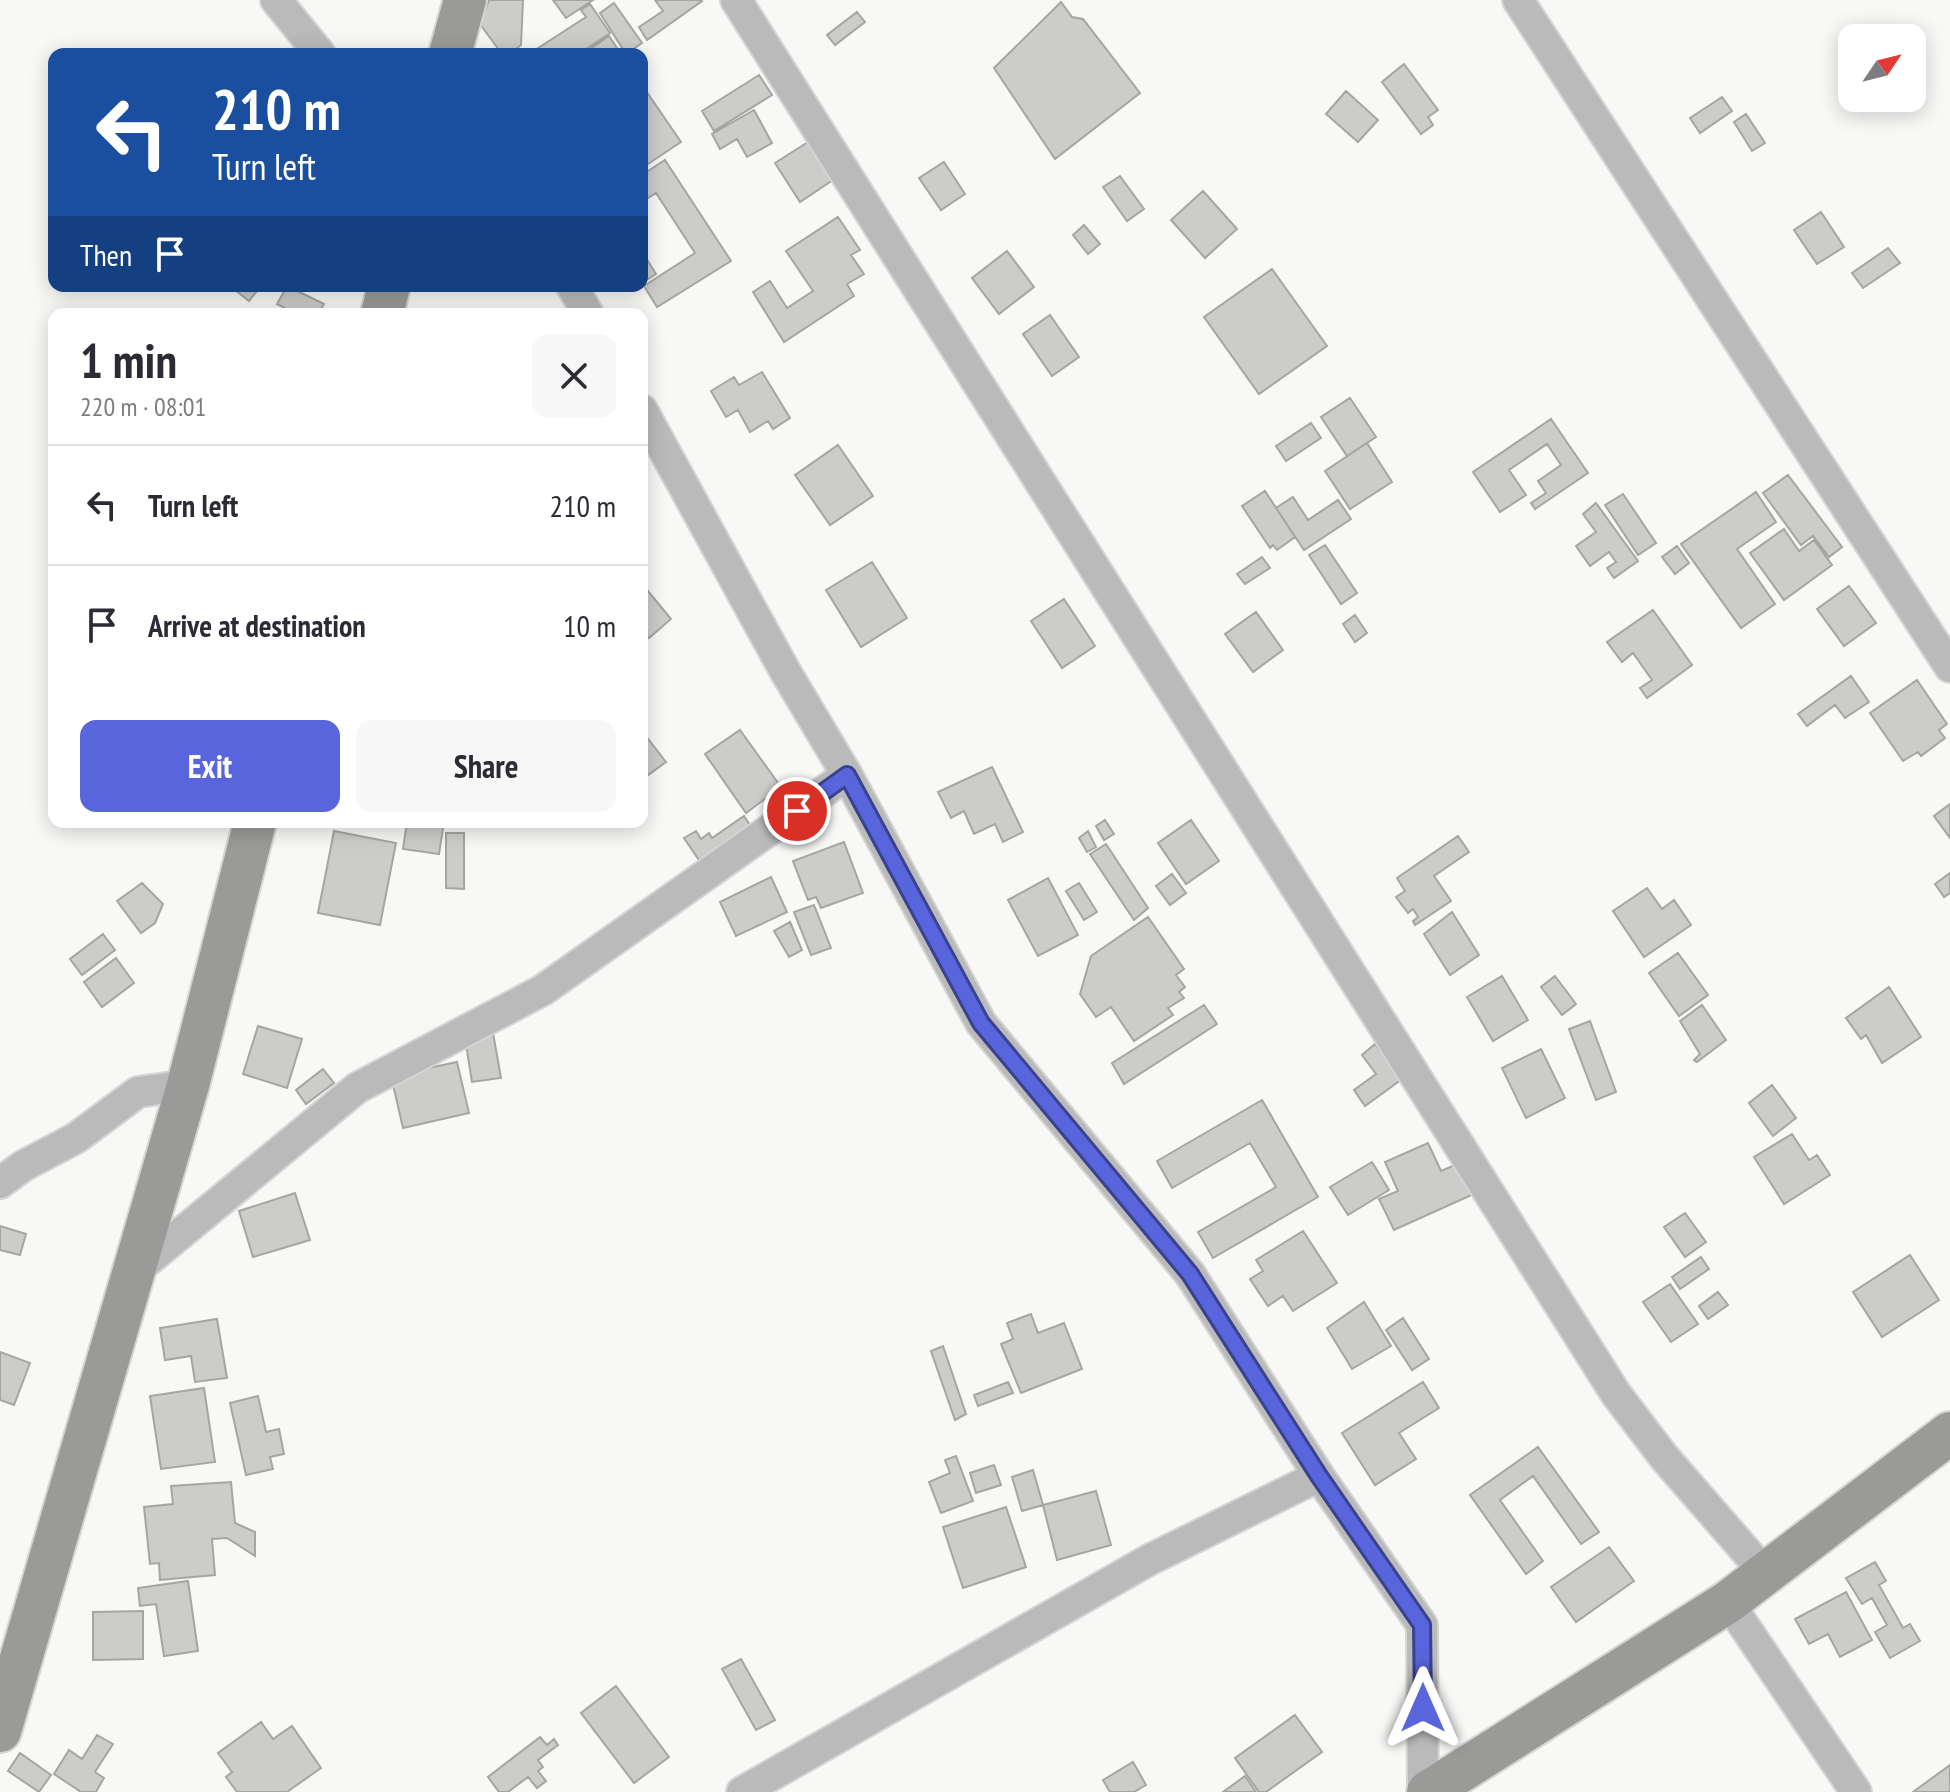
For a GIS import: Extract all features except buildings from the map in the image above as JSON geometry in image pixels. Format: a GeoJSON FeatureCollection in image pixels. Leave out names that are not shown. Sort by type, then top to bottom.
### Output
{"type":"FeatureCollection","features":[{"type":"Feature","properties":{"kind":"main road"},"geometry":{"type":"LineString","coordinates":[[452,48],[465,0]]}},
{"type":"Feature","properties":{"kind":"main road"},"geometry":{"type":"LineString","coordinates":[[0,1731],[188,1085],[253,828]]}},
{"type":"Feature","properties":{"kind":"main road"},"geometry":{"type":"LineString","coordinates":[[1425,1792],[1728,1602],[1950,1433]]}},
{"type":"Feature","properties":{"kind":"street"},"geometry":{"type":"LineString","coordinates":[[276,0],[315,48]]}},
{"type":"Feature","properties":{"kind":"street"},"geometry":{"type":"LineString","coordinates":[[736,0],[1616,1394],[1664,1457],[1765,1573]]}},
{"type":"Feature","properties":{"kind":"street"},"geometry":{"type":"LineString","coordinates":[[1518,0],[1950,667]]}},
{"type":"Feature","properties":{"kind":"street"},"geometry":{"type":"LineString","coordinates":[[648,421],[785,671],[847,775],[981,1023],[1190,1274],[1319,1476],[1422,1625],[1425,1792]]}},
{"type":"Feature","properties":{"kind":"street"},"geometry":{"type":"LineString","coordinates":[[134,1272],[357,1088],[543,990],[847,775]]}},
{"type":"Feature","properties":{"kind":"street"},"geometry":{"type":"LineString","coordinates":[[0,1183],[23,1166],[76,1138],[138,1092],[188,1085]]}},
{"type":"Feature","properties":{"kind":"street"},"geometry":{"type":"LineString","coordinates":[[742,1792],[1149,1560],[1319,1476]]}},
{"type":"Feature","properties":{"kind":"street"},"geometry":{"type":"LineString","coordinates":[[1728,1602],[1856,1792]]}},
{"type":"Feature","properties":{"kind":"route"},"geometry":{"type":"LineString","coordinates":[[797,811],[847,775],[981,1023],[1190,1274],[1319,1476],[1422,1625],[1423,1708]]}}]}
